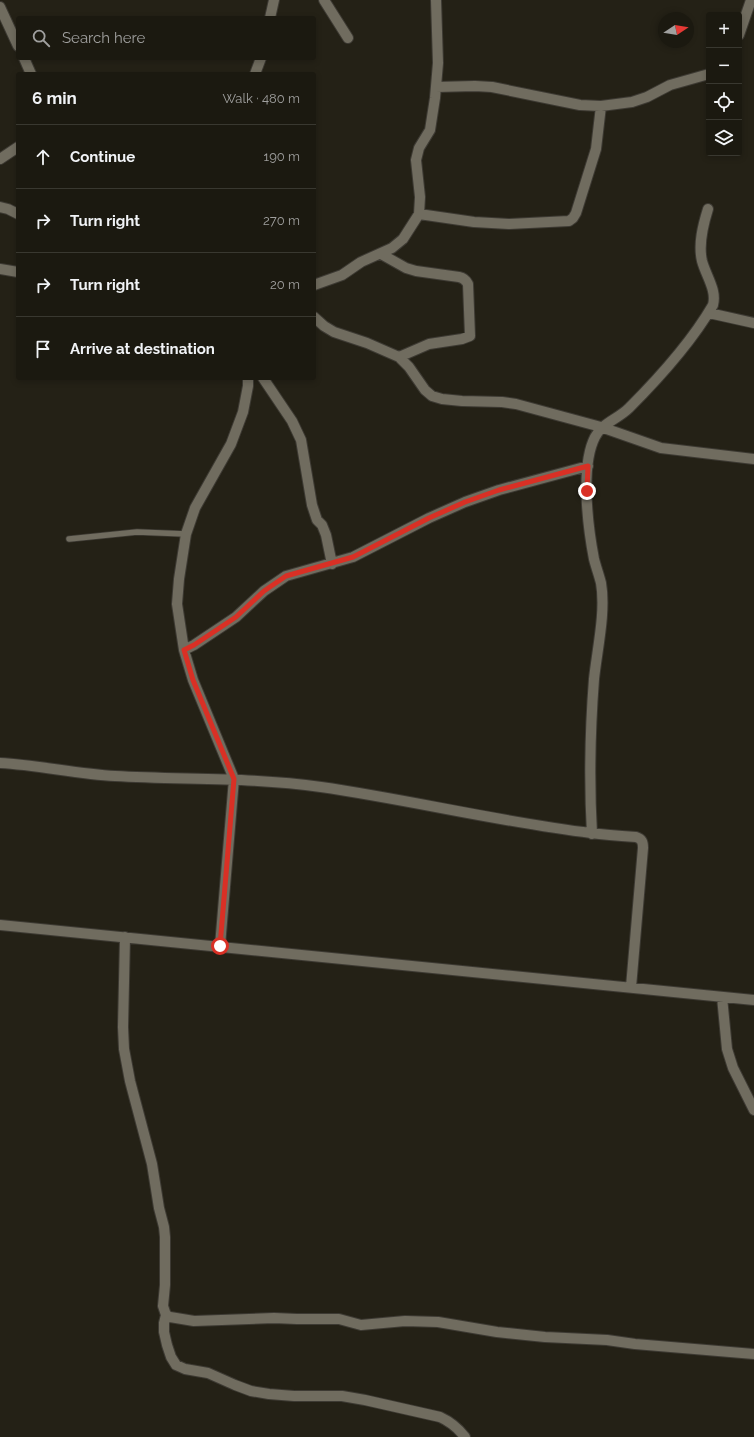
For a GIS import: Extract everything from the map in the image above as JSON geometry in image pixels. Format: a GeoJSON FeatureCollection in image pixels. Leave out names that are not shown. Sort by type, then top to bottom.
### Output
{"type":"FeatureCollection","features":[{"type":"Feature","properties":{"kind":"street"},"geometry":{"type":"LineString","coordinates":[[270,16],[274,0]]}},
{"type":"Feature","properties":{"kind":"street"},"geometry":{"type":"LineString","coordinates":[[324,0],[348,38]]}},
{"type":"Feature","properties":{"kind":"street"},"geometry":{"type":"LineString","coordinates":[[316,284],[342,275],[361,262],[382,254],[392,248],[403,239],[419,214],[420,203],[416,154],[430,130],[432,120],[438,56],[436,0]]}},
{"type":"Feature","properties":{"kind":"street"},"geometry":{"type":"LineString","coordinates":[[742,30],[750,17],[751,0]]}},
{"type":"Feature","properties":{"kind":"street"},"geometry":{"type":"LineString","coordinates":[[0,7],[16,42]]}},
{"type":"Feature","properties":{"kind":"street"},"geometry":{"type":"LineString","coordinates":[[25,60],[30,72]]}},
{"type":"Feature","properties":{"kind":"street"},"geometry":{"type":"LineString","coordinates":[[256,72],[260,60]]}},
{"type":"Feature","properties":{"kind":"street"},"geometry":{"type":"LineString","coordinates":[[436,87],[492,87],[580,105],[602,106],[632,102],[647,97],[670,85],[706,75]]}},
{"type":"Feature","properties":{"kind":"street"},"geometry":{"type":"LineString","coordinates":[[419,214],[474,222],[509,224],[569,221],[576,213],[596,149],[602,106]]}},
{"type":"Feature","properties":{"kind":"street"},"geometry":{"type":"LineString","coordinates":[[0,159],[16,148]]}},
{"type":"Feature","properties":{"kind":"street"},"geometry":{"type":"LineString","coordinates":[[0,207],[16,213]]}},
{"type":"Feature","properties":{"kind":"street"},"geometry":{"type":"LineString","coordinates":[[592,834],[590,740],[594,680],[602,602],[600,582],[594,559],[588,522],[587,491],[588,466],[591,446],[602,427],[624,413],[676,358],[709,313],[713,305],[715,299],[714,292],[702,260],[701,243],[703,226],[708,209]]}},
{"type":"Feature","properties":{"kind":"street"},"geometry":{"type":"LineString","coordinates":[[382,254],[406,268],[416,271],[459,277],[467,281],[468,284],[470,336],[462,339],[429,344],[399,356]]}},
{"type":"Feature","properties":{"kind":"street"},"geometry":{"type":"LineString","coordinates":[[0,269],[16,272]]}},
{"type":"Feature","properties":{"kind":"street"},"geometry":{"type":"LineString","coordinates":[[709,313],[754,323]]}},
{"type":"Feature","properties":{"kind":"street"},"geometry":{"type":"LineString","coordinates":[[316,319],[334,332],[399,356],[410,367],[425,390],[432,396],[462,401],[502,402],[516,404],[602,427],[661,448],[754,459]]}},
{"type":"Feature","properties":{"kind":"street"},"geometry":{"type":"LineString","coordinates":[[220,946],[234,779],[193,680],[184,650],[177,604],[179,579],[186,534],[195,508],[231,444],[243,412],[248,380]]}},
{"type":"Feature","properties":{"kind":"street"},"geometry":{"type":"LineString","coordinates":[[264,380],[292,421],[301,440],[312,505],[317,520],[322,526],[326,535],[332,564]]}},
{"type":"Feature","properties":{"kind":"street"},"geometry":{"type":"LineString","coordinates":[[184,650],[236,617],[264,591],[286,576],[353,557],[429,518],[465,502],[499,490],[588,466]]}},
{"type":"Feature","properties":{"kind":"street"},"geometry":{"type":"LineString","coordinates":[[0,763],[23,764],[80,773],[116,776],[234,779],[295,783],[406,800],[592,834],[640,838],[643,843],[631,987]]}},
{"type":"Feature","properties":{"kind":"street"},"geometry":{"type":"LineString","coordinates":[[0,925],[220,946],[440,970],[631,987],[754,1000]]}},
{"type":"Feature","properties":{"kind":"street"},"geometry":{"type":"LineString","coordinates":[[125,937],[124,1049],[130,1081],[152,1164],[159,1208],[166,1237],[163,1306],[166,1315],[164,1332],[171,1357],[176,1365],[185,1369],[208,1373],[235,1386],[257,1392],[294,1396],[342,1396],[440,1417],[449,1421],[459,1429],[465,1437]]}},
{"type":"Feature","properties":{"kind":"street"},"geometry":{"type":"LineString","coordinates":[[722,997],[727,1049],[733,1068],[754,1110]]}},
{"type":"Feature","properties":{"kind":"street"},"geometry":{"type":"LineString","coordinates":[[166,1315],[194,1321],[274,1318],[339,1319],[361,1325],[405,1321],[438,1322],[497,1332],[545,1337],[607,1340],[634,1344],[754,1354]]}},
{"type":"Feature","properties":{"kind":"lane"},"geometry":{"type":"LineString","coordinates":[[69,539],[137,532],[186,534]]}},
{"type":"Feature","properties":{"kind":"route"},"geometry":{"type":"LineString","coordinates":[[220,946],[234,779],[193,680],[184,650],[236,617],[264,591],[286,576],[353,557],[429,518],[465,502],[499,490],[588,466],[587,491]]}}]}
